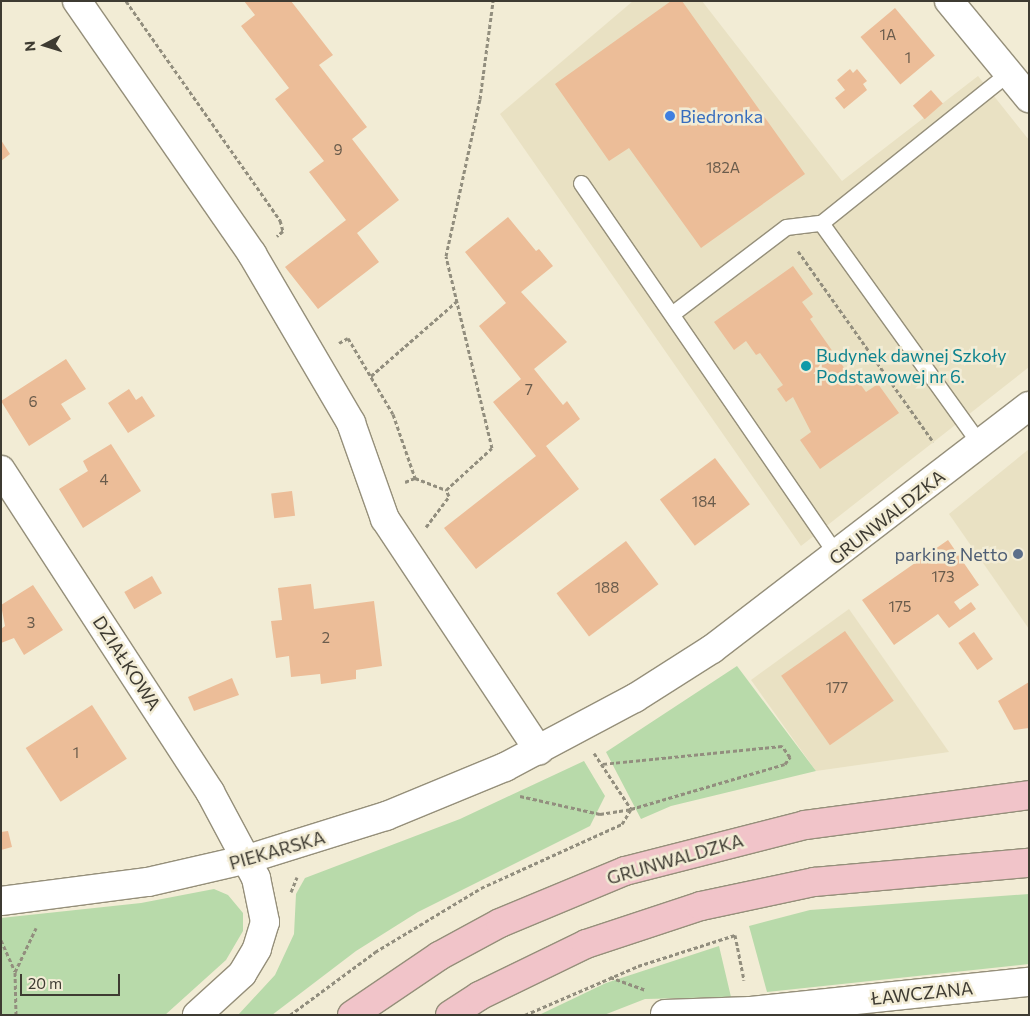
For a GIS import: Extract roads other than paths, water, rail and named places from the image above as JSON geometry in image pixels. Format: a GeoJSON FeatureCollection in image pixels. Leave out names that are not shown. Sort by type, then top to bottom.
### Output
{"type":"FeatureCollection","features":[{"type":"Feature","properties":{"kind":"main road","name":"GRUNWALDZKA"},"geometry":{"type":"LineString","coordinates":[[352,1015],[432,961],[500,923],[625,871],[805,825],[1029,795]]}},
{"type":"Feature","properties":{"kind":"main road"},"geometry":{"type":"LineString","coordinates":[[450,1015],[479,996],[586,944],[701,906],[814,882],[1029,863]]}},
{"type":"Feature","properties":{"kind":"street"},"geometry":{"type":"LineString","coordinates":[[77,1],[263,272],[351,423],[379,502],[405,553],[539,750]]}},
{"type":"Feature","properties":{"kind":"street"},"geometry":{"type":"LineString","coordinates":[[949,1],[1029,98]]}},
{"type":"Feature","properties":{"kind":"street","name":"GRUNWALDZKA"},"geometry":{"type":"LineString","coordinates":[[539,750],[696,660],[837,556],[1029,406]]}},
{"type":"Feature","properties":{"kind":"street","name":"DZIAŁKOWA"},"geometry":{"type":"LineString","coordinates":[[1,470],[210,792],[248,860],[265,906],[262,935],[242,974],[197,1015]]}},
{"type":"Feature","properties":{"kind":"street","name":"PIEKARSKA"},"geometry":{"type":"LineString","coordinates":[[1,901],[148,882],[248,860],[424,802],[539,750]]}},
{"type":"Feature","properties":{"kind":"street","name":"ŁAWCZANA"},"geometry":{"type":"LineString","coordinates":[[665,1014],[751,1011],[1029,982]]}},
{"type":"Feature","properties":{"kind":"lane"},"geometry":{"type":"LineString","coordinates":[[673,313],[783,229],[821,223],[1008,74]]}},
{"type":"Feature","properties":{"kind":"lane"},"geometry":{"type":"LineString","coordinates":[[581,183],[673,313],[837,556]]}},
{"type":"Feature","properties":{"kind":"lane"},"geometry":{"type":"LineString","coordinates":[[821,223],[980,444]]}},
{"type":"Feature","properties":{"kind":"place","name":"Biedronka"},"geometry":{"type":"Point","coordinates":[670,116]}},
{"type":"Feature","properties":{"kind":"place","name":"Budynek dawnej Szkoły Podstawowej nr 6."},"geometry":{"type":"Point","coordinates":[806,366]}},
{"type":"Feature","properties":{"kind":"place","name":"parking Netto"},"geometry":{"type":"Point","coordinates":[1018,554]}}]}
